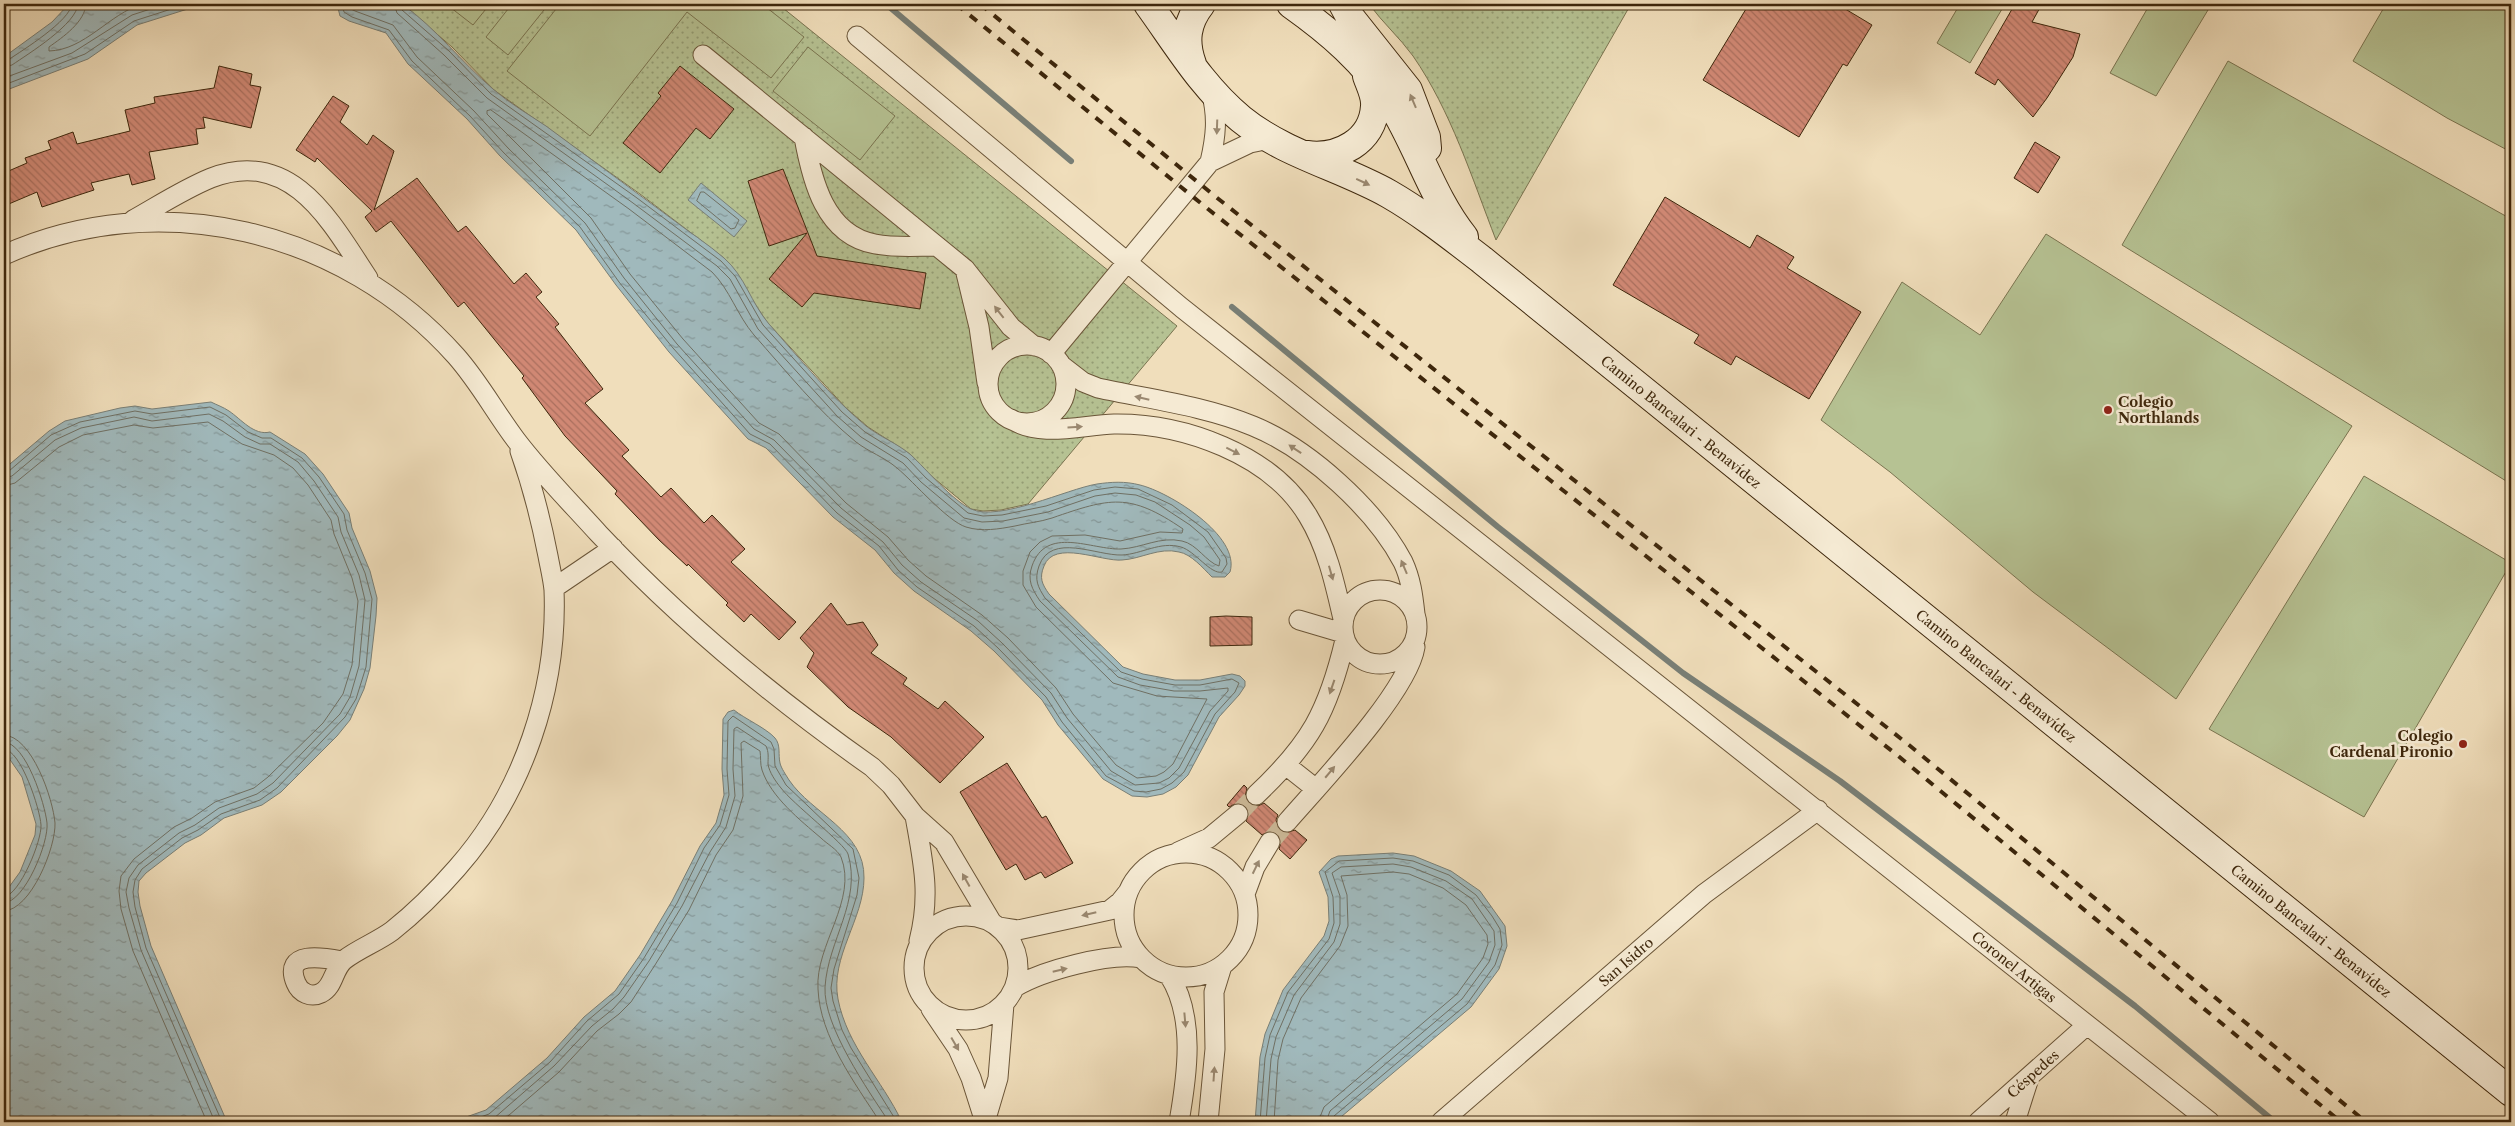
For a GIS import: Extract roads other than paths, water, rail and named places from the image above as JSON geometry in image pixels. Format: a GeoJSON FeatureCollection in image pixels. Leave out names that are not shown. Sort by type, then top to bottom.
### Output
{"type":"FeatureCollection","features":[{"type":"Feature","properties":{"kind":"main road","name":"Camino Bancalari - Benavídez"},"geometry":{"type":"LineString","coordinates":[[1148,4],[1211,91],[1241,119],[1270,139],[1389,194],[1436,224],[2511,1092]]}},
{"type":"Feature","properties":{"kind":"main road"},"geometry":{"type":"LineString","coordinates":[[1193,68],[1187,51],[1187,32],[1192,15],[1201,4]]}},
{"type":"Feature","properties":{"kind":"main road","name":"Camino Bancalari - Benavídez"},"geometry":{"type":"LineString","coordinates":[[1291,4],[1338,40],[1364,68],[1391,103],[1451,220],[1482,260]]}},
{"type":"Feature","properties":{"kind":"main road"},"geometry":{"type":"LineString","coordinates":[[1331,4],[1338,40]]}},
{"type":"Feature","properties":{"kind":"main road"},"geometry":{"type":"LineString","coordinates":[[1343,4],[1350,17],[1408,90],[1426,137],[1432,182]]}},
{"type":"Feature","properties":{"kind":"main road"},"geometry":{"type":"LineString","coordinates":[[1303,154],[1322,157],[1342,152],[1358,141],[1370,125],[1375,106],[1364,68]]}},
{"type":"Feature","properties":{"kind":"street","name":"Coronel Artigas"},"geometry":{"type":"LineString","coordinates":[[857,36],[1182,308],[2210,1122]]}},
{"type":"Feature","properties":{"kind":"street"},"geometry":{"type":"LineString","coordinates":[[703,54],[965,268],[1011,327],[1034,346],[1056,359],[1083,382],[1098,388],[1219,415],[1253,426],[1307,458],[1362,506],[1391,542],[1404,564],[1412,589],[1417,634],[1414,651],[1408,667],[1389,699],[1287,822]]}},
{"type":"Feature","properties":{"kind":"street"},"geometry":{"type":"LineString","coordinates":[[1210,162],[1217,134],[1217,119],[1211,91]]}},
{"type":"Feature","properties":{"kind":"street"},"geometry":{"type":"LineString","coordinates":[[804,137],[809,165],[819,193],[830,217],[842,231],[876,244],[937,246]]}},
{"type":"Feature","properties":{"kind":"street"},"geometry":{"type":"LineString","coordinates":[[1056,359],[1127,261],[1210,162],[1250,143],[1270,139]]}},
{"type":"Feature","properties":{"kind":"street"},"geometry":{"type":"LineString","coordinates":[[128,223],[210,178],[235,171],[264,172],[286,181],[316,203],[370,282]]}},
{"type":"Feature","properties":{"kind":"street"},"geometry":{"type":"LineString","coordinates":[[4,255],[55,237],[128,223],[180,221],[272,238],[312,252],[370,282],[402,306],[456,355],[484,391],[516,440],[613,548],[727,655],[872,768],[891,785],[915,816],[944,842],[995,924],[1015,950],[1018,968],[1015,987],[1004,1004],[988,1015],[970,1020],[943,1015],[928,1004]]}},
{"type":"Feature","properties":{"kind":"street"},"geometry":{"type":"LineString","coordinates":[[965,268],[979,327],[982,362],[989,390],[994,404],[1011,419],[1022,427],[1036,429],[1115,424],[1158,426],[1208,439],[1236,452],[1267,472],[1307,514],[1328,562],[1344,631],[1352,651],[1362,660],[1382,664],[1402,657],[1411,647],[1417,634]]}},
{"type":"Feature","properties":{"kind":"street"},"geometry":{"type":"LineString","coordinates":[[989,390],[992,369],[1000,357],[1019,346],[1034,346]]}},
{"type":"Feature","properties":{"kind":"street"},"geometry":{"type":"LineString","coordinates":[[1011,419],[1031,422],[1044,418],[1056,410],[1065,392],[1066,378],[1056,359]]}},
{"type":"Feature","properties":{"kind":"street"},"geometry":{"type":"LineString","coordinates":[[342,961],[391,931],[424,904],[459,867],[487,830],[510,792],[527,752],[540,710],[549,669],[554,630],[554,588],[534,494],[516,440]]}},
{"type":"Feature","properties":{"kind":"street"},"geometry":{"type":"LineString","coordinates":[[554,588],[613,548]]}},
{"type":"Feature","properties":{"kind":"street"},"geometry":{"type":"LineString","coordinates":[[1256,795],[1287,766],[1307,740],[1320,716],[1331,691],[1344,631],[1353,601],[1364,593],[1377,590],[1397,594],[1408,602],[1415,614]]}},
{"type":"Feature","properties":{"kind":"street"},"geometry":{"type":"LineString","coordinates":[[1299,620],[1344,631]]}},
{"type":"Feature","properties":{"kind":"street"},"geometry":{"type":"LineString","coordinates":[[1287,766],[1316,789]]}},
{"type":"Feature","properties":{"kind":"street","name":"San Isidro"},"geometry":{"type":"LineString","coordinates":[[1441,1122],[1704,894],[1818,810]]}},
{"type":"Feature","properties":{"kind":"street"},"geometry":{"type":"LineString","coordinates":[[918,947],[936,925],[953,917],[973,916],[1018,930],[1110,910],[1120,902],[1142,871],[1174,853],[1209,838],[1238,814]]}},
{"type":"Feature","properties":{"kind":"street"},"geometry":{"type":"LineString","coordinates":[[915,816],[925,874],[927,902],[914,962],[914,977],[917,986],[958,1049],[971,1078],[985,1122]]}},
{"type":"Feature","properties":{"kind":"street"},"geometry":{"type":"LineString","coordinates":[[1245,894],[1255,867],[1270,842]]}},
{"type":"Feature","properties":{"kind":"street"},"geometry":{"type":"LineString","coordinates":[[1128,890],[1123,914],[1124,926],[1130,943],[1140,958],[1158,971],[1180,977],[1202,976],[1222,966],[1238,949],[1247,928],[1248,905],[1245,894],[1234,875],[1217,861],[1196,854],[1174,853]]}},
{"type":"Feature","properties":{"kind":"street"},"geometry":{"type":"LineString","coordinates":[[1015,987],[1044,973],[1121,955],[1140,958]]}},
{"type":"Feature","properties":{"kind":"street"},"geometry":{"type":"LineString","coordinates":[[1208,1122],[1215,1049],[1214,992],[1222,966]]}},
{"type":"Feature","properties":{"kind":"street"},"geometry":{"type":"LineString","coordinates":[[1169,975],[1183,1002],[1186,1023],[1186,1061],[1179,1122]]}},
{"type":"Feature","properties":{"kind":"street"},"geometry":{"type":"LineString","coordinates":[[985,1122],[998,1078],[1004,1004]]}},
{"type":"Feature","properties":{"kind":"street","name":"Céspedes"},"geometry":{"type":"LineString","coordinates":[[1978,1122],[2088,1025]]}},
{"type":"Feature","properties":{"kind":"street"},"geometry":{"type":"LineString","coordinates":[[2015,1122],[2029,1078]]}},
{"type":"Feature","properties":{"kind":"water"},"geometry":{"type":"Polygon","coordinates":[[[69,4],[215,4],[194,7],[137,25],[88,59],[4,91],[4,57],[52,22],[69,4]]]}},
{"type":"Feature","properties":{"kind":"water"},"geometry":{"type":"Polygon","coordinates":[[[215,4],[277,4],[263,7],[215,4]]]}},
{"type":"Feature","properties":{"kind":"water"},"geometry":{"type":"Polygon","coordinates":[[[337,4],[402,4],[426,24],[481,79],[499,94],[546,126],[718,253],[731,265],[743,281],[769,324],[828,390],[866,426],[911,455],[948,492],[964,505],[983,512],[998,511],[1033,503],[1084,487],[1123,482],[1153,489],[1168,496],[1214,530],[1225,544],[1230,558],[1230,572],[1225,577],[1212,577],[1188,555],[1172,551],[1157,552],[1122,560],[1079,554],[1058,554],[1049,558],[1042,574],[1043,584],[1049,594],[1123,667],[1143,674],[1175,680],[1200,680],[1232,674],[1240,676],[1245,681],[1245,686],[1239,695],[1219,717],[1188,775],[1176,787],[1163,794],[1147,797],[1132,796],[1103,779],[1058,725],[1042,700],[994,651],[971,631],[914,591],[894,573],[875,550],[833,517],[766,448],[748,439],[669,352],[616,285],[576,230],[500,156],[467,119],[408,64],[386,33],[349,21],[340,16],[337,4]]]}},
{"type":"Feature","properties":{"kind":"water"},"geometry":{"type":"Polygon","coordinates":[[[701,183],[747,221],[734,237],[688,200],[701,183]]]}},
{"type":"Feature","properties":{"kind":"water"},"geometry":{"type":"Polygon","coordinates":[[[211,402],[229,411],[253,429],[264,433],[270,432],[305,454],[323,474],[349,513],[352,528],[370,571],[377,598],[370,668],[364,689],[350,720],[337,736],[281,792],[262,805],[224,818],[201,835],[185,843],[146,873],[139,881],[140,906],[151,946],[227,1122],[4,1122],[4,894],[20,872],[35,835],[36,824],[22,777],[4,751],[4,469],[49,431],[65,421],[135,406],[152,409],[211,402]]]}},
{"type":"Feature","properties":{"kind":"water"},"geometry":{"type":"Polygon","coordinates":[[[734,710],[775,738],[779,747],[779,760],[789,780],[799,792],[847,835],[856,848],[862,862],[863,893],[839,968],[837,983],[838,999],[849,1032],[902,1122],[452,1122],[486,1110],[547,1058],[584,1017],[615,991],[640,955],[672,901],[700,846],[716,823],[724,795],[722,769],[723,719],[728,712],[734,710]]]}},
{"type":"Feature","properties":{"kind":"water"},"geometry":{"type":"Polygon","coordinates":[[[1393,853],[1414,856],[1451,871],[1480,891],[1505,926],[1507,946],[1499,969],[1471,1007],[1335,1122],[1255,1122],[1260,1057],[1265,1034],[1283,990],[1324,936],[1329,921],[1328,897],[1319,872],[1331,859],[1338,856],[1393,853]]]}},
{"type":"Feature","properties":{"kind":"waterway"},"geometry":{"type":"LineString","coordinates":[[886,4],[1071,161]]}},
{"type":"Feature","properties":{"kind":"waterway"},"geometry":{"type":"LineString","coordinates":[[1232,307],[1498,527],[1683,673],[1840,781],[2135,1006],[2275,1122]]}},
{"type":"Feature","properties":{"kind":"tunnel"},"geometry":{"type":"LineString","coordinates":[[1238,814],[1256,795]]}},
{"type":"Feature","properties":{"kind":"tunnel"},"geometry":{"type":"LineString","coordinates":[[1270,842],[1287,822]]}},
{"type":"Feature","properties":{"kind":"railway"},"geometry":{"type":"LineString","coordinates":[[956,4],[1208,209],[1897,755],[2341,1122]]}},
{"type":"Feature","properties":{"kind":"railway"},"geometry":{"type":"LineString","coordinates":[[980,4],[1216,197],[1909,745],[2366,1122]]}},
{"type":"Feature","properties":{"kind":"place","name":"Colegio Northlands"},"geometry":{"type":"Point","coordinates":[2108,410]}},
{"type":"Feature","properties":{"kind":"place","name":"Colegio Cardenal Pironio"},"geometry":{"type":"Point","coordinates":[2463,744]}}]}
